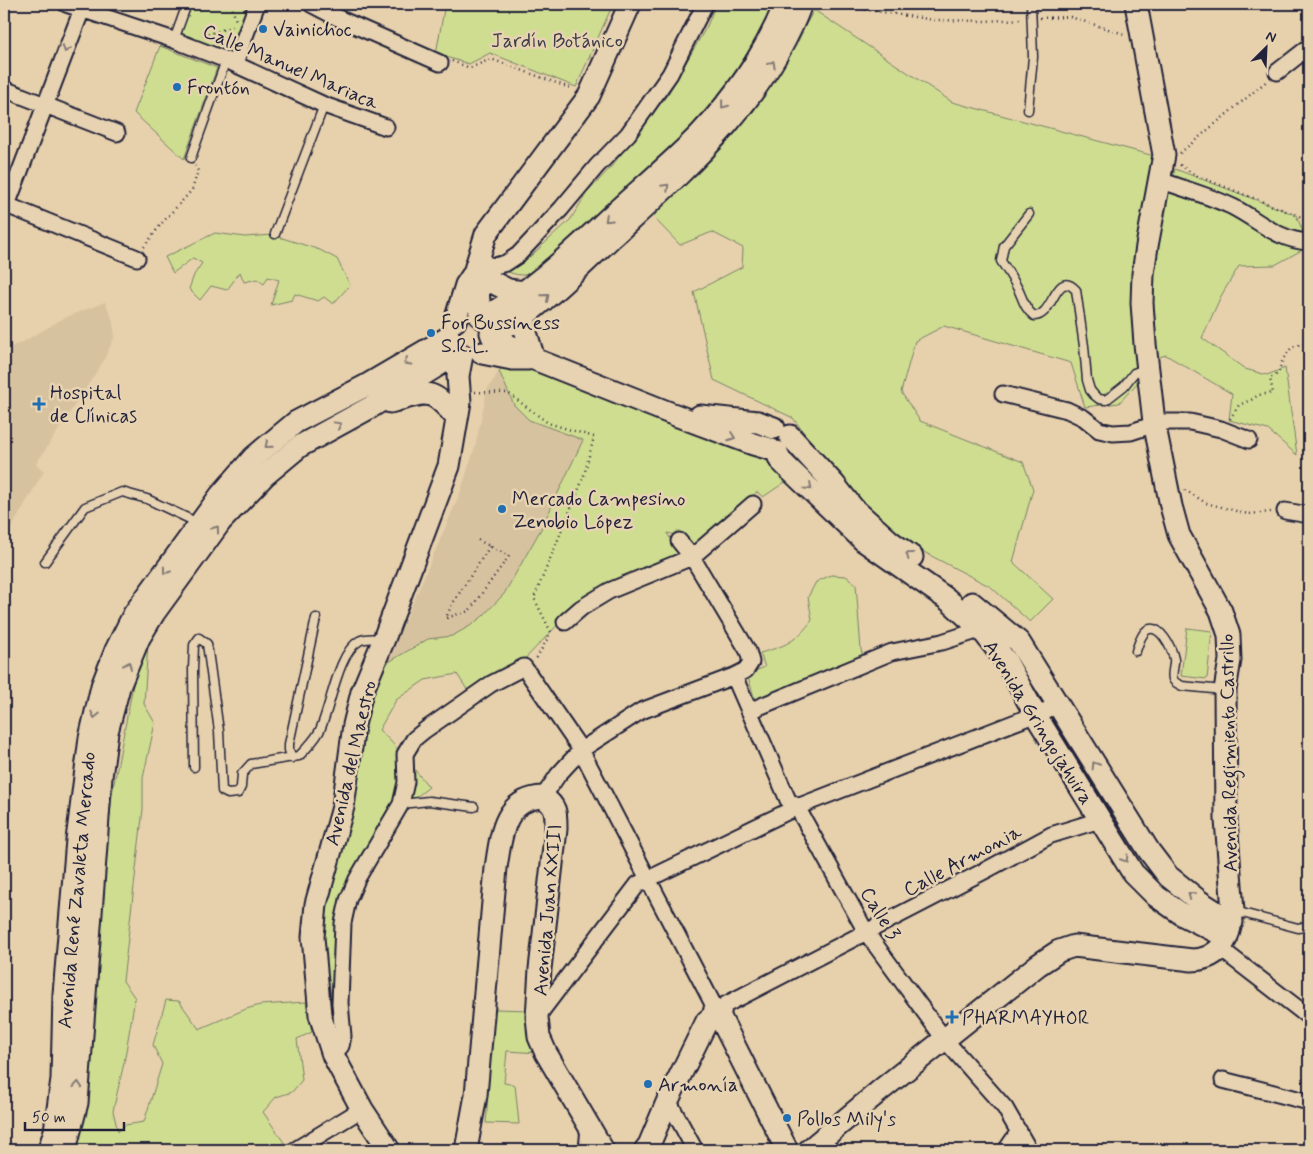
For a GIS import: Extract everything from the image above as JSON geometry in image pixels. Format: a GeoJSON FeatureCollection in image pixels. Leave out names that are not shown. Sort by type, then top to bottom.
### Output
{"type":"FeatureCollection","features":[{"type":"Feature","properties":{"kind":"main road","name":"Avenida del Maestro"},"geometry":{"type":"LineString","coordinates":[[389,1150],[362,1109],[333,1055],[320,1015],[313,937],[316,904],[343,807],[354,725],[362,692],[449,466],[461,404],[458,376],[473,338],[466,284],[476,268],[486,234],[589,96],[630,4]]}},
{"type":"Feature","properties":{"kind":"main road","name":"Avenida René Zavaleta Mercado"},"geometry":{"type":"LineString","coordinates":[[66,1150],[76,1103],[101,777],[107,732],[118,687],[144,628],[221,521],[264,476],[300,446],[371,407],[473,338],[560,262],[699,135],[723,107],[764,48],[785,4]]}},
{"type":"Feature","properties":{"kind":"main road","name":"Avenida René Zavaleta Mercado"},"geometry":{"type":"LineString","coordinates":[[49,1150],[55,1131],[62,1079],[64,994],[77,840],[90,738],[102,686],[116,650],[134,614],[220,496],[254,457],[296,422],[367,385],[527,313],[663,190],[729,123],[765,77],[785,41],[801,4]]}},
{"type":"Feature","properties":{"kind":"main road","name":"Avenida Regimiento Castrillo"},"geometry":{"type":"LineString","coordinates":[[1136,4],[1167,170],[1147,246],[1143,274],[1142,302],[1154,422],[1171,506],[1179,535],[1221,611],[1229,635],[1230,660],[1225,690],[1228,930]]}},
{"type":"Feature","properties":{"kind":"main road"},"geometry":{"type":"LineString","coordinates":[[476,268],[508,290],[525,292]]}},
{"type":"Feature","properties":{"kind":"main road"},"geometry":{"type":"LineString","coordinates":[[527,313],[524,326],[534,359]]}},
{"type":"Feature","properties":{"kind":"main road","name":"Avenida Gringojahuira"},"geometry":{"type":"LineString","coordinates":[[473,338],[512,359],[534,359],[670,414],[753,444],[778,441],[780,460],[864,541],[946,599],[1019,642],[1148,851],[1168,876],[1199,901],[1228,930]]}},
{"type":"Feature","properties":{"kind":"main road"},"geometry":{"type":"LineString","coordinates":[[371,407],[426,393],[434,395],[445,404],[461,404]]}},
{"type":"Feature","properties":{"kind":"main road","name":"Avenida Gringojahuira"},"geometry":{"type":"LineString","coordinates":[[990,626],[1034,714],[1133,873],[1156,896],[1183,915],[1228,930]]}},
{"type":"Feature","properties":{"kind":"main road","name":"Avenida Juan XXIII"},"geometry":{"type":"LineString","coordinates":[[466,1150],[476,1095],[496,868],[501,833],[510,814],[520,804],[530,798],[544,797],[552,804],[556,812],[556,829],[540,969],[537,1017],[539,1037],[546,1054],[603,1150]]}},
{"type":"Feature","properties":{"kind":"main road"},"geometry":{"type":"LineString","coordinates":[[809,1150],[882,1089],[1038,965],[1059,951],[1074,946],[1203,960],[1228,930]]}},
{"type":"Feature","properties":{"kind":"main road"},"geometry":{"type":"LineString","coordinates":[[645,1150],[707,1021],[716,1018],[787,1150]]}},
{"type":"Feature","properties":{"kind":"street","name":"Calle Manuel Mariaca"},"geometry":{"type":"LineString","coordinates":[[66,4],[83,7],[230,61],[324,105],[386,127]]}},
{"type":"Feature","properties":{"kind":"street"},"geometry":{"type":"LineString","coordinates":[[230,61],[257,4]]}},
{"type":"Feature","properties":{"kind":"street"},"geometry":{"type":"LineString","coordinates":[[311,4],[338,18],[440,63]]}},
{"type":"Feature","properties":{"kind":"street"},"geometry":{"type":"LineString","coordinates":[[476,268],[506,263],[518,255],[628,134],[670,74],[705,4]]}},
{"type":"Feature","properties":{"kind":"street"},"geometry":{"type":"LineString","coordinates":[[83,7],[5,205],[137,258]]}},
{"type":"Feature","properties":{"kind":"street"},"geometry":{"type":"LineString","coordinates":[[1277,72],[1309,47]]}},
{"type":"Feature","properties":{"kind":"street"},"geometry":{"type":"LineString","coordinates":[[4,89],[117,133]]}},
{"type":"Feature","properties":{"kind":"street"},"geometry":{"type":"LineString","coordinates":[[1167,170],[1277,234],[1295,241],[1309,242]]}},
{"type":"Feature","properties":{"kind":"street"},"geometry":{"type":"LineString","coordinates":[[1003,394],[1067,410],[1084,418],[1099,430],[1113,433],[1131,432],[1154,422],[1190,422],[1221,429],[1249,440]]}},
{"type":"Feature","properties":{"kind":"street"},"geometry":{"type":"LineString","coordinates":[[566,622],[582,608],[609,591],[692,557],[753,504]]}},
{"type":"Feature","properties":{"kind":"street"},"geometry":{"type":"LineString","coordinates":[[1286,512],[1309,515]]}},
{"type":"Feature","properties":{"kind":"street"},"geometry":{"type":"LineString","coordinates":[[544,797],[558,775],[581,750],[642,711],[734,676],[746,670],[751,662],[748,651],[692,557],[679,541]]}},
{"type":"Feature","properties":{"kind":"street"},"geometry":{"type":"LineString","coordinates":[[749,711],[892,652],[942,642],[990,626]]}},
{"type":"Feature","properties":{"kind":"street"},"geometry":{"type":"LineString","coordinates":[[333,1055],[341,1046],[342,1036],[340,1003],[343,923],[348,900],[357,879],[401,804],[406,782],[405,754],[414,739],[491,684],[524,667],[581,750],[713,1004],[716,1018]]}},
{"type":"Feature","properties":{"kind":"street","name":"Calle 3"},"geometry":{"type":"LineString","coordinates":[[734,676],[788,800],[797,807],[866,932],[945,1040],[1005,1108],[1029,1150]]}},
{"type":"Feature","properties":{"kind":"street"},"geometry":{"type":"LineString","coordinates":[[537,1017],[638,884],[797,807],[1057,706]]}},
{"type":"Feature","properties":{"kind":"street","name":"Calle Armonia"},"geometry":{"type":"LineString","coordinates":[[716,1018],[725,1005],[1051,835],[1132,824]]}},
{"type":"Feature","properties":{"kind":"street"},"geometry":{"type":"LineString","coordinates":[[1228,930],[1309,1017]]}},
{"type":"Feature","properties":{"kind":"street"},"geometry":{"type":"LineString","coordinates":[[1223,1080],[1309,1102]]}},
{"type":"Feature","properties":{"kind":"street"},"geometry":{"type":"LineString","coordinates":[[668,1100],[695,1150]]}},
{"type":"Feature","properties":{"kind":"street"},"geometry":{"type":"LineString","coordinates":[[295,1150],[362,1109]]}},
{"type":"Feature","properties":{"kind":"street"},"geometry":{"type":"LineString","coordinates":[[587,1150],[589,1127]]}},
{"type":"Feature","properties":{"kind":"street"},"geometry":{"type":"LineString","coordinates":[[1006,1150],[1019,1131]]}},
{"type":"Feature","properties":{"kind":"lane"},"geometry":{"type":"LineString","coordinates":[[174,40],[187,4]]}},
{"type":"Feature","properties":{"kind":"lane"},"geometry":{"type":"LineString","coordinates":[[1028,110],[1033,57],[1031,4]]}},
{"type":"Feature","properties":{"kind":"lane"},"geometry":{"type":"LineString","coordinates":[[191,158],[230,61]]}},
{"type":"Feature","properties":{"kind":"lane"},"geometry":{"type":"LineString","coordinates":[[275,234],[324,105]]}},
{"type":"Feature","properties":{"kind":"lane"},"geometry":{"type":"LineString","coordinates":[[1029,214],[1004,246],[1001,261],[1019,290],[1028,312],[1034,316],[1042,314],[1047,309],[1056,290],[1063,284],[1068,284],[1076,290],[1087,380],[1090,390],[1099,399],[1106,400],[1124,386],[1134,373],[1148,367]]}},
{"type":"Feature","properties":{"kind":"lane"},"geometry":{"type":"LineString","coordinates":[[45,562],[85,507],[122,492],[147,499],[200,524]]}},
{"type":"Feature","properties":{"kind":"lane"},"geometry":{"type":"LineString","coordinates":[[292,758],[289,744],[316,618]]}},
{"type":"Feature","properties":{"kind":"lane"},"geometry":{"type":"LineString","coordinates":[[1136,651],[1143,634],[1146,630],[1152,629],[1160,633],[1171,651],[1174,660],[1173,679],[1176,683],[1182,686],[1225,690]]}},
{"type":"Feature","properties":{"kind":"lane"},"geometry":{"type":"LineString","coordinates":[[194,766],[193,669],[194,645],[199,638],[207,644],[219,731],[222,791],[228,794],[238,793],[241,787],[242,774],[251,764],[300,756],[318,733],[339,672],[352,647],[365,639],[384,639]]}},
{"type":"Feature","properties":{"kind":"lane"},"geometry":{"type":"LineString","coordinates":[[401,804],[429,801],[474,807]]}},
{"type":"Feature","properties":{"kind":"lane"},"geometry":{"type":"LineString","coordinates":[[1228,930],[1309,926]]}},
{"type":"Feature","properties":{"kind":"path"},"geometry":{"type":"LineString","coordinates":[[231,4],[239,30]]}},
{"type":"Feature","properties":{"kind":"path"},"geometry":{"type":"LineString","coordinates":[[830,4],[934,20],[984,21],[1070,17],[1142,40]]}},
{"type":"Feature","properties":{"kind":"path"},"geometry":{"type":"LineString","coordinates":[[197,39],[237,24]]}},
{"type":"Feature","properties":{"kind":"path"},"geometry":{"type":"LineString","coordinates":[[440,63],[454,61],[470,68],[491,59],[572,89]]}},
{"type":"Feature","properties":{"kind":"path"},"geometry":{"type":"LineString","coordinates":[[1167,170],[1277,72]]}},
{"type":"Feature","properties":{"kind":"path"},"geometry":{"type":"LineString","coordinates":[[137,258],[161,224],[192,190],[198,171],[191,158]]}},
{"type":"Feature","properties":{"kind":"path"},"geometry":{"type":"LineString","coordinates":[[1167,170],[1195,175],[1309,220]]}},
{"type":"Feature","properties":{"kind":"path"},"geometry":{"type":"LineString","coordinates":[[1221,429],[1239,405],[1254,399],[1258,395],[1274,393],[1270,378],[1278,374],[1282,359],[1292,347],[1305,344],[1309,347]]}},
{"type":"Feature","properties":{"kind":"path"},"geometry":{"type":"LineString","coordinates":[[461,404],[508,393],[548,423],[594,437],[583,479],[534,598],[551,632],[529,674]]}},
{"type":"Feature","properties":{"kind":"path"},"geometry":{"type":"LineString","coordinates":[[1166,478],[1206,503],[1248,514],[1286,512]]}},
{"type":"Feature","properties":{"kind":"path"},"geometry":{"type":"LineString","coordinates":[[478,540],[490,546],[509,556],[469,611],[446,618],[451,606],[490,546]]}},
{"type":"Feature","properties":{"kind":"shaded area","name":"Hospital de Clínicas"},"geometry":{"type":"Polygon","coordinates":[[[105,302],[112,318],[115,336],[103,362],[36,464],[44,471],[4,541],[4,349],[21,343],[64,318],[105,302]]]}},
{"type":"Feature","properties":{"kind":"shaded area","name":"Mercado Campesino Zenobio López"},"geometry":{"type":"Polygon","coordinates":[[[499,371],[514,405],[529,420],[583,439],[541,529],[504,594],[483,616],[470,626],[452,636],[428,639],[387,663],[460,493],[475,447],[487,390],[499,371]]]}},
{"type":"Feature","properties":{"kind":"green space"},"geometry":{"type":"Polygon","coordinates":[[[191,4],[251,4],[232,54],[179,36],[191,4]]]}},
{"type":"Feature","properties":{"kind":"green space","name":"Jardín Botánico"},"geometry":{"type":"Polygon","coordinates":[[[445,4],[613,4],[576,87],[490,53],[469,64],[436,54],[445,4]]]}},
{"type":"Feature","properties":{"kind":"green space"},"geometry":{"type":"Polygon","coordinates":[[[716,4],[776,4],[752,53],[714,107],[672,151],[541,267],[525,275],[508,272],[532,255],[570,220],[587,193],[611,167],[668,94],[707,26],[716,4]]]}},
{"type":"Feature","properties":{"kind":"green space"},"geometry":{"type":"Polygon","coordinates":[[[814,10],[952,102],[1158,157],[1133,287],[1134,336],[1140,380],[1119,403],[1085,407],[1071,363],[944,326],[915,341],[901,392],[920,421],[1023,462],[1033,489],[1013,562],[1053,599],[1030,622],[991,587],[916,548],[844,487],[793,418],[714,380],[694,292],[742,267],[743,248],[712,232],[680,245],[653,217],[753,109],[784,64],[814,10]]]}},
{"type":"Feature","properties":{"kind":"green space","name":"Frontón"},"geometry":{"type":"Polygon","coordinates":[[[160,46],[217,68],[184,159],[134,113],[160,46]]]}},
{"type":"Feature","properties":{"kind":"green space"},"geometry":{"type":"Polygon","coordinates":[[[1175,169],[1296,215],[1309,246],[1275,265],[1239,266],[1221,296],[1202,338],[1245,369],[1267,375],[1285,368],[1297,455],[1268,430],[1229,420],[1232,394],[1166,355],[1156,358],[1151,311],[1154,255],[1175,169]]]}},
{"type":"Feature","properties":{"kind":"green space"},"geometry":{"type":"Polygon","coordinates":[[[215,233],[245,237],[273,235],[320,250],[337,259],[350,285],[333,304],[324,297],[318,301],[295,294],[292,300],[271,305],[279,280],[268,277],[264,284],[257,279],[244,282],[240,272],[227,290],[211,286],[200,300],[189,289],[194,275],[202,263],[193,258],[173,273],[165,257],[215,233]]]}},
{"type":"Feature","properties":{"kind":"green space"},"geometry":{"type":"Polygon","coordinates":[[[522,363],[758,451],[788,480],[763,497],[757,492],[720,527],[693,549],[680,536],[667,533],[679,554],[645,566],[596,592],[573,609],[517,667],[470,694],[457,674],[425,680],[396,700],[379,730],[399,750],[429,787],[415,798],[397,806],[350,881],[335,1039],[321,958],[324,914],[368,708],[387,663],[428,639],[452,636],[470,626],[483,616],[504,594],[541,529],[583,440],[529,420],[514,405],[499,371],[506,365],[522,363]]]}},
{"type":"Feature","properties":{"kind":"green space"},"geometry":{"type":"Polygon","coordinates":[[[831,575],[846,576],[856,584],[861,650],[864,658],[778,695],[755,700],[747,674],[765,667],[760,653],[789,642],[801,633],[812,620],[808,597],[816,582],[831,575]]]}},
{"type":"Feature","properties":{"kind":"green space"},"geometry":{"type":"Polygon","coordinates":[[[1187,628],[1212,631],[1207,679],[1181,676],[1187,628]]]}},
{"type":"Feature","properties":{"kind":"green space"},"geometry":{"type":"Polygon","coordinates":[[[148,643],[144,704],[155,723],[143,778],[143,809],[123,981],[135,998],[124,1063],[113,1111],[118,1132],[125,1125],[144,1122],[162,1064],[153,1045],[166,1000],[179,1001],[199,1029],[260,1005],[306,1002],[312,1032],[297,1039],[302,1080],[292,1092],[276,1097],[263,1112],[285,1144],[276,1150],[74,1150],[112,794],[135,675],[148,643]]]}},
{"type":"Feature","properties":{"kind":"green space"},"geometry":{"type":"Polygon","coordinates":[[[494,1009],[531,1010],[539,1053],[507,1051],[504,1083],[515,1085],[519,1124],[486,1123],[494,1009]]]}},
{"type":"Feature","properties":{"kind":"place","name":"Vainichoc"},"geometry":{"type":"Point","coordinates":[263,29]}},
{"type":"Feature","properties":{"kind":"place","name":"Frontón"},"geometry":{"type":"Point","coordinates":[177,87]}},
{"type":"Feature","properties":{"kind":"place","name":"For Bussiness S.R.L."},"geometry":{"type":"Point","coordinates":[431,333]}},
{"type":"Feature","properties":{"kind":"place","name":"Hospital de Clínicas"},"geometry":{"type":"Point","coordinates":[39,404]}},
{"type":"Feature","properties":{"kind":"place","name":"Mercado Campesino Zenobio López"},"geometry":{"type":"Point","coordinates":[502,509]}},
{"type":"Feature","properties":{"kind":"place","name":"PHARMAYHOR"},"geometry":{"type":"Point","coordinates":[952,1017]}},
{"type":"Feature","properties":{"kind":"place","name":"Armonía"},"geometry":{"type":"Point","coordinates":[648,1084]}},
{"type":"Feature","properties":{"kind":"place","name":"Pollos Mily's"},"geometry":{"type":"Point","coordinates":[787,1118]}}]}
